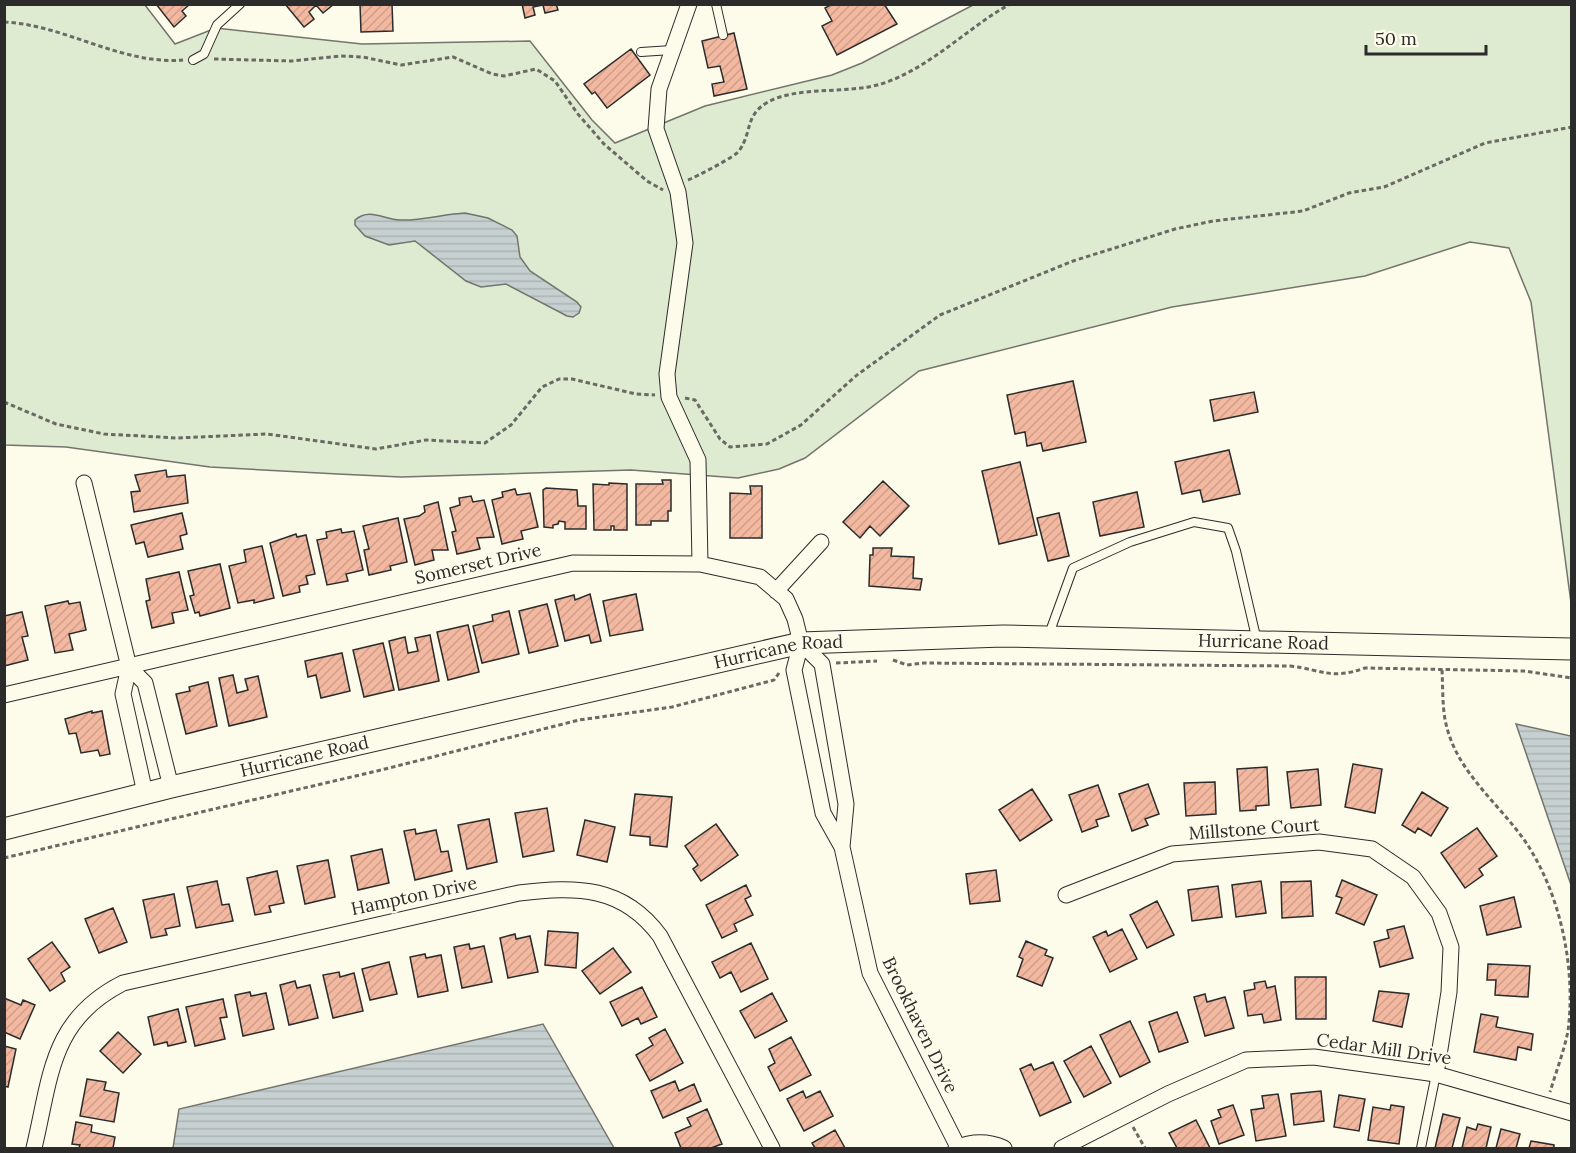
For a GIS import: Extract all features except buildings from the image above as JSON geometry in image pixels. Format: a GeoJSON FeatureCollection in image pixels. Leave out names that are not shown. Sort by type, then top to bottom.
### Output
{"type":"FeatureCollection","features":[{"type":"Feature","properties":{"kind":"street"},"geometry":{"type":"LineString","coordinates":[[689,4],[659,89],[656,129],[676,186],[685,243],[667,374],[669,398],[698,460],[700,564]]}},
{"type":"Feature","properties":{"kind":"street"},"geometry":{"type":"LineString","coordinates":[[84,483],[129,668],[123,694],[145,793]]}},
{"type":"Feature","properties":{"kind":"street"},"geometry":{"type":"LineString","coordinates":[[776,591],[820,542]]}},
{"type":"Feature","properties":{"kind":"street","name":"Somerset Drive"},"geometry":{"type":"LineString","coordinates":[[4,695],[129,668],[520,573],[573,563],[700,564],[760,577],[786,599],[801,644]]}},
{"type":"Feature","properties":{"kind":"street","name":"Hurricane Road"},"geometry":{"type":"LineString","coordinates":[[4,829],[145,793],[801,644],[967,637],[1572,649]]}},
{"type":"Feature","properties":{"kind":"street"},"geometry":{"type":"LineString","coordinates":[[801,644],[822,664]]}},
{"type":"Feature","properties":{"kind":"street","name":"Brookhaven Drive"},"geometry":{"type":"LineString","coordinates":[[801,644],[794,670],[823,813],[842,847],[870,973],[957,1148]]}},
{"type":"Feature","properties":{"kind":"street","name":"Brookhaven Drive"},"geometry":{"type":"LineString","coordinates":[[822,664],[846,804],[842,847]]}},
{"type":"Feature","properties":{"kind":"street"},"geometry":{"type":"LineString","coordinates":[[129,668],[145,683],[171,787]]}},
{"type":"Feature","properties":{"kind":"street","name":"Millstone Court"},"geometry":{"type":"LineString","coordinates":[[1066,895],[1172,854],[1319,842],[1372,849],[1413,877],[1438,913],[1451,947],[1449,992],[1436,1074]]}},
{"type":"Feature","properties":{"kind":"street","name":"Hampton Drive"},"geometry":{"type":"LineString","coordinates":[[34,1149],[55,1060],[64,1034],[87,1007],[123,983],[519,893],[570,890],[622,900],[650,923],[671,956],[772,1149]]}},
{"type":"Feature","properties":{"kind":"street","name":"Cedar Mill Drive"},"geometry":{"type":"LineString","coordinates":[[1062,1149],[1126,1115],[1246,1060],[1314,1057],[1436,1074],[1572,1113]]}},
{"type":"Feature","properties":{"kind":"street"},"geometry":{"type":"LineString","coordinates":[[957,1148],[973,1143],[988,1143],[1004,1149]]}},
{"type":"Feature","properties":{"kind":"lane"},"geometry":{"type":"LineString","coordinates":[[192,60],[204,54],[217,25],[240,4]]}},
{"type":"Feature","properties":{"kind":"lane"},"geometry":{"type":"LineString","coordinates":[[716,4],[723,35]]}},
{"type":"Feature","properties":{"kind":"lane"},"geometry":{"type":"LineString","coordinates":[[641,52],[672,50]]}},
{"type":"Feature","properties":{"kind":"lane"},"geometry":{"type":"LineString","coordinates":[[1048,638],[1073,568],[1130,542],[1194,522],[1228,528],[1236,551],[1257,642]]}},
{"type":"Feature","properties":{"kind":"lane"},"geometry":{"type":"LineString","coordinates":[[1421,1149],[1436,1074]]}},
{"type":"Feature","properties":{"kind":"path"},"geometry":{"type":"LineString","coordinates":[[4,22],[52,29],[150,59],[292,61],[341,56],[363,57],[401,65],[453,57],[492,74],[504,76],[536,69],[555,81],[590,130],[647,181],[663,190],[676,186],[736,155],[757,108],[771,100],[804,93],[845,92],[883,83],[934,56],[983,20],[1010,4]]}},
{"type":"Feature","properties":{"kind":"path"},"geometry":{"type":"LineString","coordinates":[[1074,4],[1096,4]]}},
{"type":"Feature","properties":{"kind":"path"},"geometry":{"type":"LineString","coordinates":[[4,402],[56,424],[112,435],[177,438],[267,434],[315,439],[362,449],[384,448],[426,440],[485,443],[511,425],[542,387],[559,379],[572,379],[616,390],[695,400],[705,411],[720,439],[730,447],[767,444],[801,425],[857,375],[895,349],[925,323],[1042,273],[1118,245],[1175,229],[1303,211],[1349,193],[1384,187],[1485,143],[1572,126]]}},
{"type":"Feature","properties":{"kind":"path"},"geometry":{"type":"LineString","coordinates":[[822,664],[895,660],[907,665],[924,663],[1290,666],[1312,668],[1328,675],[1350,674],[1365,668],[1524,671],[1572,678]]}},
{"type":"Feature","properties":{"kind":"path"},"geometry":{"type":"LineString","coordinates":[[4,858],[378,771],[579,720],[672,707],[774,680],[779,673],[794,670]]}},
{"type":"Feature","properties":{"kind":"path"},"geometry":{"type":"LineString","coordinates":[[1442,670],[1446,723],[1456,753],[1527,844],[1550,886],[1564,926],[1571,968],[1568,1030],[1546,1105]]}},
{"type":"Feature","properties":{"kind":"path"},"geometry":{"type":"LineString","coordinates":[[1126,1115],[1145,1149]]}},
{"type":"Feature","properties":{"kind":"green space"},"geometry":{"type":"Polygon","coordinates":[[[5,5],[145,5],[175,44],[216,28],[362,44],[530,41],[592,120],[615,143],[705,106],[832,75],[862,63],[973,5],[1571,5],[1571,603],[1531,302],[1509,248],[1470,242],[1365,276],[1172,307],[919,371],[805,458],[779,469],[738,478],[631,470],[401,477],[210,467],[66,447],[5,445],[5,5]]]}},
{"type":"Feature","properties":{"kind":"shaded area"},"geometry":{"type":"Polygon","coordinates":[[[465,213],[488,218],[512,230],[517,236],[520,257],[530,271],[577,302],[581,307],[579,313],[573,317],[567,316],[506,284],[481,287],[466,281],[415,241],[389,245],[365,236],[355,225],[355,220],[361,216],[372,214],[408,220],[465,213]]]}},
{"type":"Feature","properties":{"kind":"shaded area"},"geometry":{"type":"Polygon","coordinates":[[[1516,724],[1571,736],[1571,885],[1516,724]]]}},
{"type":"Feature","properties":{"kind":"shaded area"},"geometry":{"type":"Polygon","coordinates":[[[543,1024],[614,1148],[173,1148],[179,1109],[543,1024]]]}}]}
